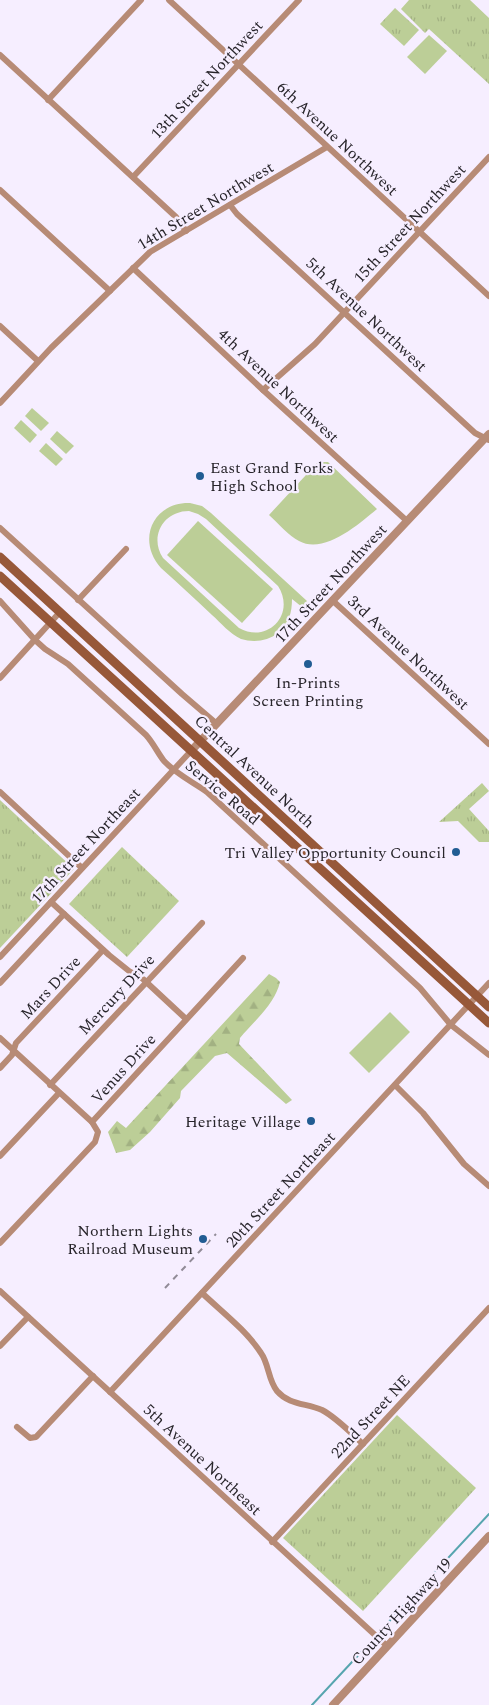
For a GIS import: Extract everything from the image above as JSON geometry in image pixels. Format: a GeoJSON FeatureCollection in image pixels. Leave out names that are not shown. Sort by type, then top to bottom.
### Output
{"type":"FeatureCollection","features":[{"type":"Feature","properties":{"kind":"main road","name":"Central Avenue North"},"geometry":{"type":"LineString","coordinates":[[0,557],[489,1007]]}},
{"type":"Feature","properties":{"kind":"main road","name":"Central Avenue North"},"geometry":{"type":"LineString","coordinates":[[0,576],[489,1023]]}},
{"type":"Feature","properties":{"kind":"street"},"geometry":{"type":"LineString","coordinates":[[48,100],[141,0]]}},
{"type":"Feature","properties":{"kind":"street","name":"6th Avenue Northwest"},"geometry":{"type":"LineString","coordinates":[[169,0],[489,296]]}},
{"type":"Feature","properties":{"kind":"street","name":"13th Street Northwest"},"geometry":{"type":"LineString","coordinates":[[133,177],[299,0]]}},
{"type":"Feature","properties":{"kind":"street"},"geometry":{"type":"LineString","coordinates":[[0,55],[176,216],[186,231]]}},
{"type":"Feature","properties":{"kind":"street","name":"14th Street Northwest"},"geometry":{"type":"LineString","coordinates":[[0,403],[38,361],[150,252],[327,146]]}},
{"type":"Feature","properties":{"kind":"street","name":"15th Street Northwest"},"geometry":{"type":"LineString","coordinates":[[263,390],[300,359],[345,313],[489,157]]}},
{"type":"Feature","properties":{"kind":"street"},"geometry":{"type":"LineString","coordinates":[[0,190],[110,291]]}},
{"type":"Feature","properties":{"kind":"street","name":"5th Avenue Northwest"},"geometry":{"type":"LineString","coordinates":[[230,205],[237,214],[475,433],[488,438]]}},
{"type":"Feature","properties":{"kind":"street","name":"4th Avenue Northwest"},"geometry":{"type":"LineString","coordinates":[[133,268],[263,390],[408,521]]}},
{"type":"Feature","properties":{"kind":"street"},"geometry":{"type":"LineString","coordinates":[[0,326],[38,361]]}},
{"type":"Feature","properties":{"kind":"street","name":"17th Street Northwest"},"geometry":{"type":"LineString","coordinates":[[191,751],[332,600],[488,438]]}},
{"type":"Feature","properties":{"kind":"street"},"geometry":{"type":"LineString","coordinates":[[0,528],[217,724]]}},
{"type":"Feature","properties":{"kind":"street"},"geometry":{"type":"LineString","coordinates":[[78,600],[126,549]]}},
{"type":"Feature","properties":{"kind":"street","name":"3rd Avenue Northwest"},"geometry":{"type":"LineString","coordinates":[[332,600],[489,744]]}},
{"type":"Feature","properties":{"kind":"street","name":"Service Road"},"geometry":{"type":"LineString","coordinates":[[0,601],[35,640],[68,664],[139,729],[157,748],[164,760],[207,792],[429,996],[443,1017],[451,1025],[489,1055]]}},
{"type":"Feature","properties":{"kind":"street"},"geometry":{"type":"LineString","coordinates":[[0,678],[60,612]]}},
{"type":"Feature","properties":{"kind":"street","name":"17th Street Northeast"},"geometry":{"type":"LineString","coordinates":[[0,957],[191,751]]}},
{"type":"Feature","properties":{"kind":"street"},"geometry":{"type":"LineString","coordinates":[[0,792],[82,868]]}},
{"type":"Feature","properties":{"kind":"street"},"geometry":{"type":"LineString","coordinates":[[51,902],[104,950],[129,971],[146,982],[186,1019]]}},
{"type":"Feature","properties":{"kind":"street"},"geometry":{"type":"LineString","coordinates":[[0,983],[64,914]]}},
{"type":"Feature","properties":{"kind":"street","name":"Mercury Drive"},"geometry":{"type":"LineString","coordinates":[[50,1085],[202,923]]}},
{"type":"Feature","properties":{"kind":"street","name":"Mars Drive"},"geometry":{"type":"LineString","coordinates":[[0,1068],[10,1056],[16,1043],[104,950]]}},
{"type":"Feature","properties":{"kind":"street","name":"Venus Drive"},"geometry":{"type":"LineString","coordinates":[[0,1243],[95,1142],[98,1132],[92,1122],[243,958]]}},
{"type":"Feature","properties":{"kind":"street","name":"20th Street Northeast"},"geometry":{"type":"LineString","coordinates":[[110,1392],[489,983]]}},
{"type":"Feature","properties":{"kind":"street"},"geometry":{"type":"LineString","coordinates":[[0,1038],[92,1122]]}},
{"type":"Feature","properties":{"kind":"street"},"geometry":{"type":"LineString","coordinates":[[395,1085],[424,1113],[464,1164],[489,1186]]}},
{"type":"Feature","properties":{"kind":"street"},"geometry":{"type":"LineString","coordinates":[[0,1156],[59,1093]]}},
{"type":"Feature","properties":{"kind":"street"},"geometry":{"type":"LineString","coordinates":[[202,1293],[257,1346],[267,1364],[272,1383],[277,1391],[291,1402],[311,1406],[326,1413],[363,1444]]}},
{"type":"Feature","properties":{"kind":"street","name":"5th Avenue Northeast"},"geometry":{"type":"LineString","coordinates":[[2,1296],[28,1316],[387,1646]]}},
{"type":"Feature","properties":{"kind":"street","name":"22nd Street NE"},"geometry":{"type":"LineString","coordinates":[[272,1542],[489,1308]]}},
{"type":"Feature","properties":{"kind":"street"},"geometry":{"type":"LineString","coordinates":[[0,1346],[28,1316]]}},
{"type":"Feature","properties":{"kind":"street"},"geometry":{"type":"LineString","coordinates":[[17,1426],[30,1438],[36,1437],[93,1376]]}},
{"type":"Feature","properties":{"kind":"street","name":"County Highway 19"},"geometry":{"type":"LineString","coordinates":[[333,1705],[489,1536]]}},
{"type":"Feature","properties":{"kind":"green space"},"geometry":{"type":"Polygon","coordinates":[[[409,0],[470,0],[489,18],[489,84],[429,29],[425,33],[401,9],[409,0]]]}},
{"type":"Feature","properties":{"kind":"green space"},"geometry":{"type":"Polygon","coordinates":[[[395,8],[419,30],[404,46],[380,24],[395,8]]]}},
{"type":"Feature","properties":{"kind":"green space"},"geometry":{"type":"Polygon","coordinates":[[[429,35],[447,51],[425,74],[407,57],[429,35]]]}},
{"type":"Feature","properties":{"kind":"green space"},"geometry":{"type":"Polygon","coordinates":[[[32,408],[49,423],[41,431],[25,416],[32,408]]]}},
{"type":"Feature","properties":{"kind":"green space"},"geometry":{"type":"Polygon","coordinates":[[[21,420],[37,435],[30,443],[14,428],[21,420]]]}},
{"type":"Feature","properties":{"kind":"green space"},"geometry":{"type":"Polygon","coordinates":[[[57,431],[74,446],[66,454],[50,439],[57,431]]]}},
{"type":"Feature","properties":{"kind":"green space"},"geometry":{"type":"Polygon","coordinates":[[[46,443],[63,459],[56,466],[39,451],[46,443]]]}},
{"type":"Feature","properties":{"kind":"green space"},"geometry":{"type":"Polygon","coordinates":[[[318,462],[328,462],[377,509],[341,536],[319,544],[309,544],[291,536],[269,515],[318,462]]]}},
{"type":"Feature","properties":{"kind":"green space"},"geometry":{"type":"Polygon","coordinates":[[[190,503],[202,506],[307,601],[302,607],[292,599],[289,618],[282,630],[270,638],[256,641],[237,637],[161,568],[150,546],[149,535],[152,525],[158,516],[166,509],[177,504],[190,503]],[[189,511],[180,512],[166,520],[158,534],[159,550],[163,558],[239,628],[250,632],[260,632],[269,629],[276,624],[284,607],[283,596],[278,586],[206,519],[189,511]]]}},
{"type":"Feature","properties":{"kind":"green space"},"geometry":{"type":"Polygon","coordinates":[[[198,521],[273,589],[242,623],[167,555],[198,521]]]}},
{"type":"Feature","properties":{"kind":"green space"},"geometry":{"type":"Polygon","coordinates":[[[482,783],[489,791],[469,809],[489,831],[489,842],[479,842],[458,821],[439,822],[482,783]]]}},
{"type":"Feature","properties":{"kind":"green space"},"geometry":{"type":"Polygon","coordinates":[[[0,800],[74,869],[0,948],[0,800]]]}},
{"type":"Feature","properties":{"kind":"green space"},"geometry":{"type":"Polygon","coordinates":[[[122,847],[179,901],[127,957],[69,904],[122,847]]]}},
{"type":"Feature","properties":{"kind":"green space"},"geometry":{"type":"Polygon","coordinates":[[[269,974],[280,982],[274,998],[240,1038],[239,1044],[292,1100],[286,1104],[227,1053],[215,1056],[181,1091],[180,1098],[150,1132],[130,1150],[116,1153],[108,1132],[117,1121],[126,1128],[269,974]]]}},
{"type":"Feature","properties":{"kind":"green space"},"geometry":{"type":"Polygon","coordinates":[[[390,1012],[410,1032],[369,1073],[349,1053],[390,1012]]]}},
{"type":"Feature","properties":{"kind":"green space"},"geometry":{"type":"Polygon","coordinates":[[[397,1415],[476,1488],[363,1611],[283,1538],[397,1415]]]}},
{"type":"Feature","properties":{"kind":"waterway"},"geometry":{"type":"LineString","coordinates":[[382,1629],[489,1514]]}},
{"type":"Feature","properties":{"kind":"waterway"},"geometry":{"type":"LineString","coordinates":[[312,1705],[365,1648]]}},
{"type":"Feature","properties":{"kind":"railway"},"geometry":{"type":"LineString","coordinates":[[165,1288],[216,1234]]}},
{"type":"Feature","properties":{"kind":"place","name":"East Grand Forks High School"},"geometry":{"type":"Point","coordinates":[200,476]}},
{"type":"Feature","properties":{"kind":"place","name":"In-Prints Screen Printing"},"geometry":{"type":"Point","coordinates":[308,664]}},
{"type":"Feature","properties":{"kind":"place","name":"Tri Valley Opportunity Council"},"geometry":{"type":"Point","coordinates":[456,852]}},
{"type":"Feature","properties":{"kind":"place","name":"Heritage Village"},"geometry":{"type":"Point","coordinates":[311,1121]}},
{"type":"Feature","properties":{"kind":"place","name":"Northern Lights Railroad Museum"},"geometry":{"type":"Point","coordinates":[203,1239]}}]}
